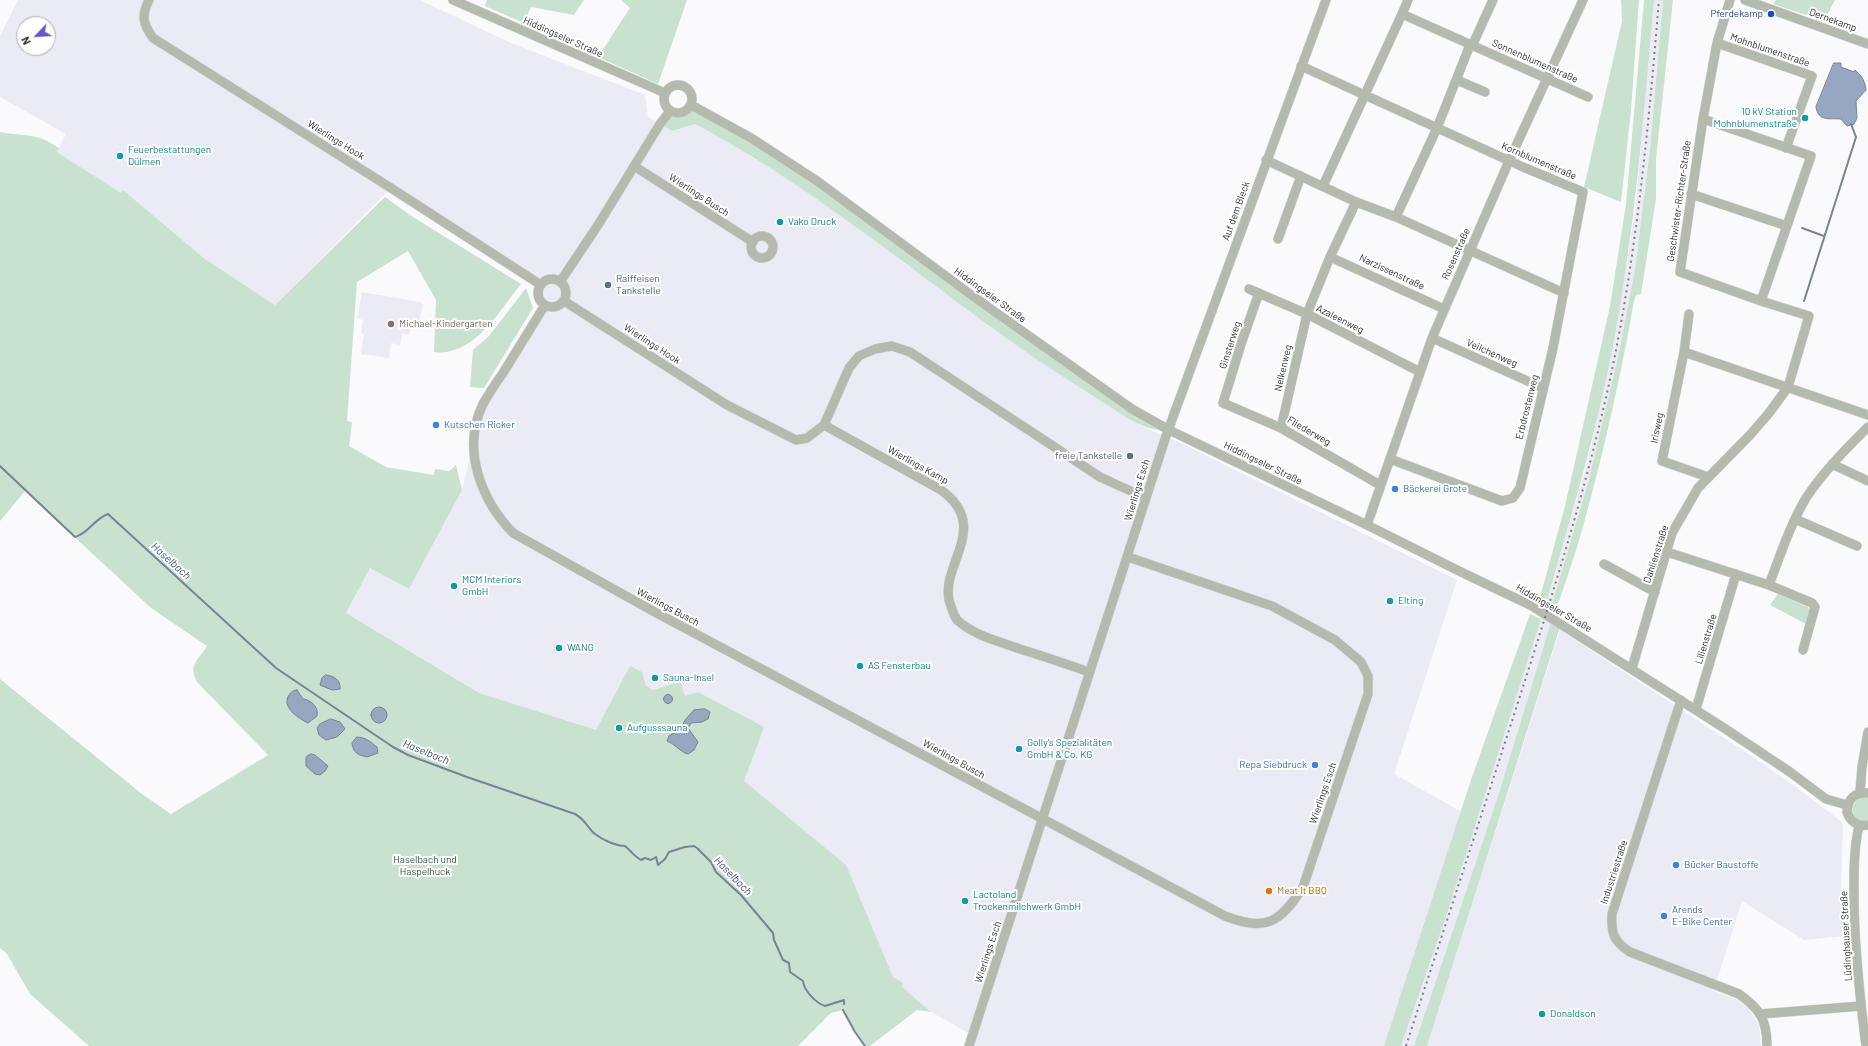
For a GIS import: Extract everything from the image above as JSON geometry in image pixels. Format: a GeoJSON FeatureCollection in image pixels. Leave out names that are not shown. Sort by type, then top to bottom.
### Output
{"type":"FeatureCollection","features":[{"type":"Feature","properties":{"kind":"street","name":"Wierlings Hook"},"geometry":{"type":"LineString","coordinates":[[149,0],[144,9],[145,26],[153,38],[391,188],[541,285]]}},
{"type":"Feature","properties":{"kind":"street","name":"Hiddingseler Straße"},"geometry":{"type":"LineString","coordinates":[[453,0],[665,93]]}},
{"type":"Feature","properties":{"kind":"street","name":"Auf dem Bleck"},"geometry":{"type":"LineString","coordinates":[[1169,430],[1266,160],[1326,0]]}},
{"type":"Feature","properties":{"kind":"street"},"geometry":{"type":"LineString","coordinates":[[1323,186],[1366,96],[1408,0]]}},
{"type":"Feature","properties":{"kind":"street"},"geometry":{"type":"LineString","coordinates":[[1396,217],[1437,128],[1471,46],[1493,0]]}},
{"type":"Feature","properties":{"kind":"street","name":"Rosenstraße"},"geometry":{"type":"LineString","coordinates":[[1367,525],[1432,338],[1509,160],[1583,0]]}},
{"type":"Feature","properties":{"kind":"street","name":"Geschwister-Richter-Straße"},"geometry":{"type":"LineString","coordinates":[[1730,0],[1717,43],[1703,119],[1680,272],[1761,301],[1809,316]]}},
{"type":"Feature","properties":{"kind":"street","name":"Dernekamp"},"geometry":{"type":"LineString","coordinates":[[1745,0],[1868,44]]}},
{"type":"Feature","properties":{"kind":"street","name":"Sonnenblumenstraße"},"geometry":{"type":"LineString","coordinates":[[1402,14],[1588,97]]}},
{"type":"Feature","properties":{"kind":"street","name":"Mohnblumenstraße"},"geometry":{"type":"LineString","coordinates":[[1717,43],[1812,76],[1786,148]]}},
{"type":"Feature","properties":{"kind":"street","name":"Kornblumenstraße"},"geometry":{"type":"LineString","coordinates":[[1301,66],[1583,192],[1564,293]]}},
{"type":"Feature","properties":{"kind":"street"},"geometry":{"type":"LineString","coordinates":[[1457,80],[1485,92]]}},
{"type":"Feature","properties":{"kind":"street"},"geometry":{"type":"LineString","coordinates":[[672,86],[682,86],[690,91],[692,101],[690,105],[681,113],[670,111],[664,103],[665,93],[672,86]]}},
{"type":"Feature","properties":{"kind":"street","name":"Hiddingseler Straße"},"geometry":{"type":"LineString","coordinates":[[690,105],[750,138],[816,181],[974,297],[1132,409],[1169,430],[1367,525],[1459,572],[1532,606],[1696,709],[1790,772],[1826,799],[1847,805]]}},
{"type":"Feature","properties":{"kind":"street"},"geometry":{"type":"LineString","coordinates":[[560,282],[670,111]]}},
{"type":"Feature","properties":{"kind":"street"},"geometry":{"type":"LineString","coordinates":[[1703,119],[1811,156],[1761,301]]}},
{"type":"Feature","properties":{"kind":"street"},"geometry":{"type":"LineString","coordinates":[[1266,160],[1356,202],[1396,217],[1564,293]]}},
{"type":"Feature","properties":{"kind":"street","name":"Wierlings Busch"},"geometry":{"type":"LineString","coordinates":[[634,166],[753,242]]}},
{"type":"Feature","properties":{"kind":"street"},"geometry":{"type":"LineString","coordinates":[[1278,239],[1301,176]]}},
{"type":"Feature","properties":{"kind":"street"},"geometry":{"type":"LineString","coordinates":[[1691,194],[1787,226]]}},
{"type":"Feature","properties":{"kind":"street"},"geometry":{"type":"LineString","coordinates":[[1307,314],[1330,256],[1356,202]]}},
{"type":"Feature","properties":{"kind":"street","name":"Narzissenstraße"},"geometry":{"type":"LineString","coordinates":[[1330,256],[1444,309]]}},
{"type":"Feature","properties":{"kind":"street"},"geometry":{"type":"LineString","coordinates":[[550,280],[560,282],[566,290],[564,301],[558,306],[549,307],[545,305],[538,295],[541,285],[550,280]]}},
{"type":"Feature","properties":{"kind":"street","name":"Azaleenweg"},"geometry":{"type":"LineString","coordinates":[[1249,289],[1307,314],[1420,372]]}},
{"type":"Feature","properties":{"kind":"street","name":"Ginsterweg"},"geometry":{"type":"LineString","coordinates":[[1223,403],[1242,341],[1259,293]]}},
{"type":"Feature","properties":{"kind":"street","name":"Erbdrostenweg"},"geometry":{"type":"LineString","coordinates":[[1390,459],[1502,501],[1513,498],[1520,488],[1564,293]]}},
{"type":"Feature","properties":{"kind":"street","name":"Wierlings Hook"},"geometry":{"type":"LineString","coordinates":[[564,301],[727,406],[796,440],[807,438],[824,425]]}},
{"type":"Feature","properties":{"kind":"street","name":"Wierlings Busch"},"geometry":{"type":"LineString","coordinates":[[545,305],[483,405],[477,424],[474,447],[480,484],[488,502],[499,519],[513,533],[645,607],[1042,819]]}},
{"type":"Feature","properties":{"kind":"street","name":"Nelkenweg"},"geometry":{"type":"LineString","coordinates":[[1281,428],[1307,314]]}},
{"type":"Feature","properties":{"kind":"street","name":"Irisweg"},"geometry":{"type":"LineString","coordinates":[[1689,314],[1684,352],[1662,461],[1708,476]]}},
{"type":"Feature","properties":{"kind":"street","name":"Dahlienstraße"},"geometry":{"type":"LineString","coordinates":[[1632,668],[1672,533],[1698,488],[1708,476],[1750,435],[1769,413],[1788,387],[1809,316]]}},
{"type":"Feature","properties":{"kind":"street","name":"Veilchenweg"},"geometry":{"type":"LineString","coordinates":[[1432,338],[1543,388]]}},
{"type":"Feature","properties":{"kind":"street"},"geometry":{"type":"LineString","coordinates":[[824,425],[849,368],[859,356],[875,349],[892,346],[910,352],[1100,477],[1146,498]]}},
{"type":"Feature","properties":{"kind":"street"},"geometry":{"type":"LineString","coordinates":[[1684,352],[1868,415]]}},
{"type":"Feature","properties":{"kind":"street","name":"Fliederweg"},"geometry":{"type":"LineString","coordinates":[[1223,403],[1281,428],[1380,486]]}},
{"type":"Feature","properties":{"kind":"street","name":"Wierlings Kamp"},"geometry":{"type":"LineString","coordinates":[[824,425],[941,490],[953,500],[962,518],[964,529],[963,540],[949,584],[948,601],[956,619],[973,633],[1089,672]]}},
{"type":"Feature","properties":{"kind":"street"},"geometry":{"type":"LineString","coordinates":[[1769,585],[1795,519],[1806,498],[1832,464],[1868,427]]}},
{"type":"Feature","properties":{"kind":"street","name":"Wierlings Esch"},"geometry":{"type":"LineString","coordinates":[[969,1046],[1089,672],[1169,430]]}},
{"type":"Feature","properties":{"kind":"street"},"geometry":{"type":"LineString","coordinates":[[1832,464],[1868,481]]}},
{"type":"Feature","properties":{"kind":"street"},"geometry":{"type":"LineString","coordinates":[[1795,519],[1857,546]]}},
{"type":"Feature","properties":{"kind":"street"},"geometry":{"type":"LineString","coordinates":[[1667,552],[1769,585],[1812,603],[1815,607],[1803,650]]}},
{"type":"Feature","properties":{"kind":"street","name":"Wierlings Esch"},"geometry":{"type":"LineString","coordinates":[[1042,819],[1226,916],[1244,923],[1266,924],[1280,916],[1291,906],[1303,887],[1366,701],[1368,694],[1368,676],[1361,662],[1335,640],[1272,606],[1128,557]]}},
{"type":"Feature","properties":{"kind":"street"},"geometry":{"type":"LineString","coordinates":[[1604,564],[1655,592]]}},
{"type":"Feature","properties":{"kind":"street","name":"Lilienstraße"},"geometry":{"type":"LineString","coordinates":[[1696,709],[1736,574]]}},
{"type":"Feature","properties":{"kind":"street","name":"Industriestraße"},"geometry":{"type":"LineString","coordinates":[[1681,700],[1612,914],[1611,929],[1618,944],[1630,952],[1739,994],[1752,1002],[1761,1014],[1766,1028],[1767,1046]]}},
{"type":"Feature","properties":{"kind":"street"},"geometry":{"type":"LineString","coordinates":[[1864,826],[1849,818],[1847,805],[1854,795],[1864,792],[1862,767],[1868,732]]}},
{"type":"Feature","properties":{"kind":"street","name":"Lüdinghauser Straße"},"geometry":{"type":"LineString","coordinates":[[1864,826],[1853,861],[1855,935],[1866,1046]]}},
{"type":"Feature","properties":{"kind":"street"},"geometry":{"type":"LineString","coordinates":[[1761,1014],[1861,1006]]}},
{"type":"Feature","properties":{"kind":"shaded area"},"geometry":{"type":"Polygon","coordinates":[[[18,0],[420,0],[511,43],[645,95],[648,117],[672,131],[695,124],[794,183],[851,223],[1000,334],[1127,418],[1143,427],[1183,444],[1457,580],[1394,774],[1462,812],[1385,1046],[967,1046],[970,1034],[931,1012],[596,731],[479,693],[346,613],[370,568],[409,589],[462,490],[483,405],[542,303],[538,295],[539,289],[391,188],[275,305],[205,259],[123,190],[121,193],[57,152],[66,134],[0,97],[0,36],[18,0]]]}},
{"type":"Feature","properties":{"kind":"shaded area"},"geometry":{"type":"Polygon","coordinates":[[[1654,0],[1663,0],[1650,149],[1635,269],[1618,357],[1588,483],[1551,607],[1546,604],[1588,460],[1614,341],[1635,212],[1654,0]]]}},
{"type":"Feature","properties":{"kind":"shaded area","name":"Michael-Kindergarten"},"geometry":{"type":"Polygon","coordinates":[[[362,292],[421,302],[423,305],[418,328],[410,329],[409,335],[402,334],[400,345],[391,343],[389,358],[361,354],[364,334],[361,333],[363,320],[357,318],[362,292]]]}},
{"type":"Feature","properties":{"kind":"shaded area"},"geometry":{"type":"Polygon","coordinates":[[[1541,617],[1551,622],[1498,796],[1414,1046],[1401,1046],[1445,920],[1541,617]]]}},
{"type":"Feature","properties":{"kind":"shaded area"},"geometry":{"type":"Polygon","coordinates":[[[1560,630],[1756,759],[1807,795],[1843,823],[1841,887],[1845,936],[1804,940],[1742,901],[1718,977],[1711,990],[1738,1000],[1749,1009],[1759,1026],[1761,1046],[1427,1046],[1560,630]]]}},
{"type":"Feature","properties":{"kind":"green space"},"geometry":{"type":"Polygon","coordinates":[[[487,0],[584,0],[574,15],[531,7],[524,23],[485,6],[487,0]]]}},
{"type":"Feature","properties":{"kind":"green space"},"geometry":{"type":"Polygon","coordinates":[[[621,0],[687,0],[658,84],[598,57],[630,8],[621,0]]]}},
{"type":"Feature","properties":{"kind":"green space"},"geometry":{"type":"Polygon","coordinates":[[[1621,0],[1639,0],[1631,110],[1621,202],[1584,187],[1622,21],[1621,0]]]}},
{"type":"Feature","properties":{"kind":"green space"},"geometry":{"type":"Polygon","coordinates":[[[1644,0],[1654,0],[1638,171],[1628,256],[1614,341],[1600,407],[1546,604],[1539,601],[1565,506],[1610,306],[1626,204],[1644,0]]]}},
{"type":"Feature","properties":{"kind":"green space"},"geometry":{"type":"Polygon","coordinates":[[[1663,0],[1673,0],[1656,159],[1656,199],[1641,294],[1636,295],[1634,301],[1612,413],[1581,534],[1556,610],[1551,607],[1588,483],[1618,357],[1635,269],[1650,149],[1663,0]]]}},
{"type":"Feature","properties":{"kind":"green space"},"geometry":{"type":"Polygon","coordinates":[[[1776,0],[1835,0],[1824,21],[1773,4],[1776,0]]]}},
{"type":"Feature","properties":{"kind":"green space"},"geometry":{"type":"Polygon","coordinates":[[[691,105],[817,181],[1169,430],[1152,429],[1132,421],[1046,366],[813,196],[735,147],[695,124],[672,131],[660,124],[670,111],[681,113],[691,105]]]}},
{"type":"Feature","properties":{"kind":"green space","name":"Haselbach und Haspelhuck"},"geometry":{"type":"Polygon","coordinates":[[[0,132],[37,137],[44,139],[59,148],[57,152],[121,193],[123,190],[205,259],[275,305],[385,197],[413,217],[521,284],[494,319],[473,340],[448,352],[434,352],[436,300],[408,251],[357,282],[347,421],[352,422],[349,446],[386,467],[434,475],[435,469],[449,471],[456,465],[462,490],[409,589],[370,568],[346,613],[479,693],[596,730],[630,666],[642,672],[646,686],[653,690],[680,682],[685,696],[698,692],[764,727],[744,781],[846,865],[893,977],[903,983],[902,987],[931,1012],[917,1010],[870,1046],[866,1046],[863,1043],[843,1010],[831,1013],[798,1046],[89,1046],[30,994],[7,954],[0,948],[0,679],[142,794],[171,814],[268,755],[197,682],[194,676],[195,663],[207,646],[151,608],[25,491],[0,521],[0,132]]]}},
{"type":"Feature","properties":{"kind":"green space"},"geometry":{"type":"Polygon","coordinates":[[[526,288],[533,308],[484,388],[470,387],[473,350],[489,336],[526,288]]]}},
{"type":"Feature","properties":{"kind":"green space"},"geometry":{"type":"Polygon","coordinates":[[[1778,594],[1808,607],[1810,611],[1806,624],[1770,605],[1778,594]]]}},
{"type":"Feature","properties":{"kind":"green space"},"geometry":{"type":"Polygon","coordinates":[[[1530,614],[1541,619],[1445,920],[1401,1046],[1384,1046],[1472,777],[1530,614]]]}},
{"type":"Feature","properties":{"kind":"green space"},"geometry":{"type":"Polygon","coordinates":[[[1551,622],[1560,627],[1427,1046],[1414,1046],[1498,796],[1551,622]]]}},
{"type":"Feature","properties":{"kind":"green space"},"geometry":{"type":"Polygon","coordinates":[[[1864,797],[1868,798],[1868,821],[1860,821],[1855,818],[1852,809],[1856,800],[1864,797]]]}},
{"type":"Feature","properties":{"kind":"water"},"geometry":{"type":"Polygon","coordinates":[[[1834,63],[1841,63],[1841,67],[1854,72],[1855,70],[1860,74],[1866,87],[1866,90],[1856,101],[1857,118],[1854,124],[1847,126],[1841,119],[1825,118],[1817,112],[1816,107],[1834,63]]]}},
{"type":"Feature","properties":{"kind":"water"},"geometry":{"type":"Polygon","coordinates":[[[326,675],[332,676],[338,681],[340,689],[332,690],[320,685],[322,678],[326,675]]]}},
{"type":"Feature","properties":{"kind":"water"},"geometry":{"type":"Polygon","coordinates":[[[297,690],[303,699],[311,702],[317,710],[317,716],[308,723],[295,715],[287,704],[287,699],[290,694],[297,690]]]}},
{"type":"Feature","properties":{"kind":"water"},"geometry":{"type":"Polygon","coordinates":[[[668,694],[673,699],[668,704],[663,699],[668,694]]]}},
{"type":"Feature","properties":{"kind":"water"},"geometry":{"type":"Polygon","coordinates":[[[376,707],[382,707],[387,712],[385,721],[382,723],[376,723],[371,718],[371,712],[376,707]]]}},
{"type":"Feature","properties":{"kind":"water"},"geometry":{"type":"Polygon","coordinates":[[[705,709],[710,712],[708,719],[702,722],[691,723],[688,728],[698,742],[694,750],[688,754],[682,752],[667,741],[669,736],[682,727],[685,720],[694,710],[705,709]]]}},
{"type":"Feature","properties":{"kind":"water"},"geometry":{"type":"Polygon","coordinates":[[[331,719],[340,722],[345,729],[337,737],[326,740],[319,735],[317,728],[320,724],[331,719]]]}},
{"type":"Feature","properties":{"kind":"water"},"geometry":{"type":"Polygon","coordinates":[[[357,737],[372,743],[377,747],[378,753],[367,757],[356,753],[352,743],[357,737]]]}},
{"type":"Feature","properties":{"kind":"water"},"geometry":{"type":"Polygon","coordinates":[[[311,754],[315,755],[328,766],[320,775],[315,774],[306,766],[306,757],[311,754]]]}},
{"type":"Feature","properties":{"kind":"waterway"},"geometry":{"type":"LineString","coordinates":[[1804,301],[1856,137],[1851,124]]}},
{"type":"Feature","properties":{"kind":"waterway"},"geometry":{"type":"LineString","coordinates":[[1802,228],[1824,236]]}},
{"type":"Feature","properties":{"kind":"waterway","name":"Haselbach"},"geometry":{"type":"LineString","coordinates":[[0,466],[75,537],[80,535],[99,519],[108,514],[276,668],[393,747],[408,755],[467,777],[575,814],[582,819],[595,834],[610,842],[625,846],[641,860],[645,858],[651,860],[656,857],[658,865],[665,859],[669,852],[694,846],[711,862],[716,872],[741,895],[773,933],[774,940],[783,960],[789,963],[790,972],[803,981],[811,996],[825,1006],[844,1000],[844,1004]]}},
{"type":"Feature","properties":{"kind":"waterway","name":"Haselbach"},"geometry":{"type":"LineString","coordinates":[[843,1010],[855,1032],[865,1046]]}},
{"type":"Feature","properties":{"kind":"railway"},"geometry":{"type":"LineString","coordinates":[[1406,1046],[1551,599],[1587,476],[1607,393],[1626,295],[1640,197],[1659,0]]}},
{"type":"Feature","properties":{"kind":"place","name":"Pferdekamp"},"geometry":{"type":"Point","coordinates":[1771,14]}},
{"type":"Feature","properties":{"kind":"place","name":"10 kV Station Mohnblumenstraße"},"geometry":{"type":"Point","coordinates":[1805,118]}},
{"type":"Feature","properties":{"kind":"place","name":"Feuerbestattungen Dülmen"},"geometry":{"type":"Point","coordinates":[120,156]}},
{"type":"Feature","properties":{"kind":"place","name":"Vako Druck"},"geometry":{"type":"Point","coordinates":[780,222]}},
{"type":"Feature","properties":{"kind":"place","name":"Raiffeisen Tankstelle"},"geometry":{"type":"Point","coordinates":[608,285]}},
{"type":"Feature","properties":{"kind":"place","name":"Michael-Kindergarten"},"geometry":{"type":"Point","coordinates":[391,324]}},
{"type":"Feature","properties":{"kind":"place","name":"Kutschen Ricker"},"geometry":{"type":"Point","coordinates":[436,425]}},
{"type":"Feature","properties":{"kind":"place","name":"freie Tankstelle"},"geometry":{"type":"Point","coordinates":[1130,456]}},
{"type":"Feature","properties":{"kind":"place","name":"Bäckerei Grote"},"geometry":{"type":"Point","coordinates":[1395,489]}},
{"type":"Feature","properties":{"kind":"place","name":"MCM Interiors GmbH"},"geometry":{"type":"Point","coordinates":[454,586]}},
{"type":"Feature","properties":{"kind":"place","name":"Elting"},"geometry":{"type":"Point","coordinates":[1390,601]}},
{"type":"Feature","properties":{"kind":"place","name":"WANG"},"geometry":{"type":"Point","coordinates":[559,648]}},
{"type":"Feature","properties":{"kind":"place","name":"AS Fensterbau"},"geometry":{"type":"Point","coordinates":[860,666]}},
{"type":"Feature","properties":{"kind":"place","name":"Sauna-Insel"},"geometry":{"type":"Point","coordinates":[655,678]}},
{"type":"Feature","properties":{"kind":"place","name":"Aufgusssauna"},"geometry":{"type":"Point","coordinates":[619,728]}},
{"type":"Feature","properties":{"kind":"place","name":"Golly's Spezialitäten GmbH & Co. KG"},"geometry":{"type":"Point","coordinates":[1019,749]}},
{"type":"Feature","properties":{"kind":"place","name":"Repa Siebdruck"},"geometry":{"type":"Point","coordinates":[1315,765]}},
{"type":"Feature","properties":{"kind":"place","name":"Bücker Baustoffe"},"geometry":{"type":"Point","coordinates":[1676,865]}},
{"type":"Feature","properties":{"kind":"place","name":"Meat It BBQ"},"geometry":{"type":"Point","coordinates":[1269,891]}},
{"type":"Feature","properties":{"kind":"place","name":"Lactoland Trockenmilchwerk GmbH"},"geometry":{"type":"Point","coordinates":[965,901]}},
{"type":"Feature","properties":{"kind":"place","name":"Arends E-Bike Center"},"geometry":{"type":"Point","coordinates":[1664,916]}},
{"type":"Feature","properties":{"kind":"place","name":"Donaldson"},"geometry":{"type":"Point","coordinates":[1542,1014]}}]}
